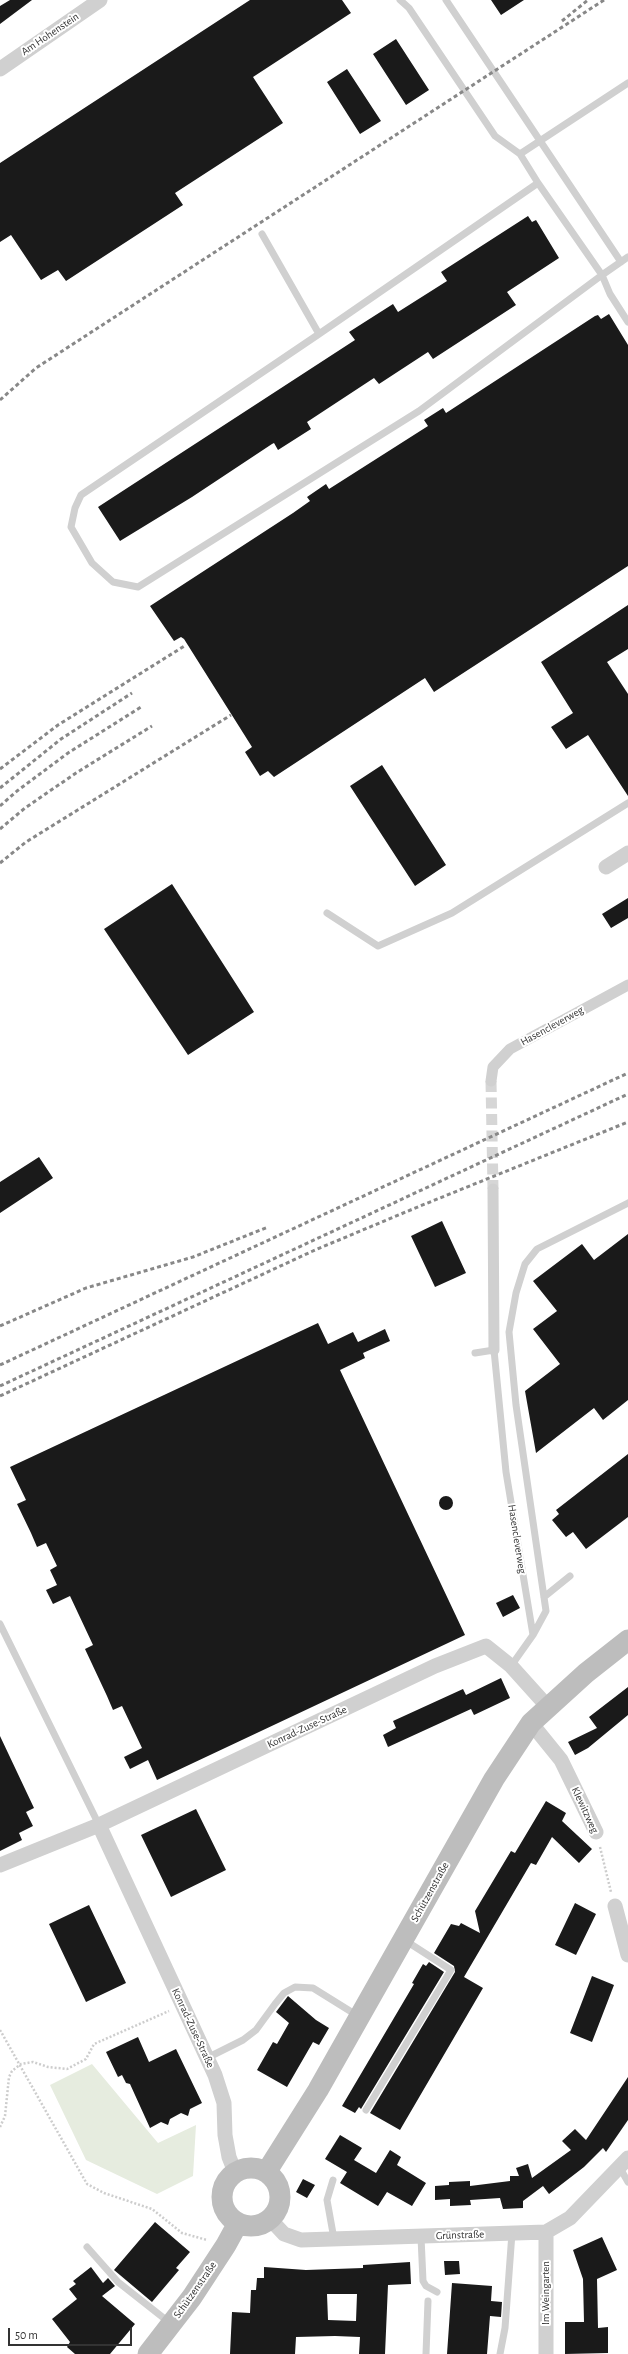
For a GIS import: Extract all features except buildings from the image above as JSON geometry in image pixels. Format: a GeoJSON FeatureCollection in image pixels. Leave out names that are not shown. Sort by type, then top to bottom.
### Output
{"type":"FeatureCollection","features":[{"type":"Feature","properties":{"kind":"main road","name":"Schützenstraße"},"geometry":{"type":"LineString","coordinates":[[267,2172],[318,2090],[494,1779],[530,1723],[547,1706],[628,1640]]}},
{"type":"Feature","properties":{"kind":"main road"},"geometry":{"type":"LineString","coordinates":[[245,2168],[256,2168],[267,2172],[274,2178],[281,2195],[276,2212],[270,2220],[255,2226],[238,2223],[224,2209],[222,2199],[223,2188],[227,2179],[235,2172],[245,2168]]}},
{"type":"Feature","properties":{"kind":"main road","name":"Schützenstraße"},"geometry":{"type":"LineString","coordinates":[[148,2354],[192,2297],[226,2245],[238,2223]]}},
{"type":"Feature","properties":{"kind":"street","name":"Am Hohenstein"},"geometry":{"type":"LineString","coordinates":[[0,69],[100,0]]}},
{"type":"Feature","properties":{"kind":"street"},"geometry":{"type":"LineString","coordinates":[[606,867],[628,853]]}},
{"type":"Feature","properties":{"kind":"street","name":"Hasencleverweg"},"geometry":{"type":"LineString","coordinates":[[491,1081],[493,1066],[510,1049],[628,985]]}},
{"type":"Feature","properties":{"kind":"street","name":"Hasencleverweg"},"geometry":{"type":"LineString","coordinates":[[493,1189],[494,1350]]}},
{"type":"Feature","properties":{"kind":"street","name":"Konrad-Zuse-Straße"},"geometry":{"type":"LineString","coordinates":[[0,1865],[99,1825],[435,1666],[486,1646],[511,1666]]}},
{"type":"Feature","properties":{"kind":"street"},"geometry":{"type":"LineString","coordinates":[[511,1666],[547,1706]]}},
{"type":"Feature","properties":{"kind":"street","name":"Klewitzweg"},"geometry":{"type":"LineString","coordinates":[[530,1723],[561,1760],[596,1832]]}},
{"type":"Feature","properties":{"kind":"street","name":"Konrad-Zuse-Straße"},"geometry":{"type":"LineString","coordinates":[[99,1825],[207,2058],[224,2103],[227,2142],[235,2172]]}},
{"type":"Feature","properties":{"kind":"street"},"geometry":{"type":"LineString","coordinates":[[615,1906],[628,1955]]}},
{"type":"Feature","properties":{"kind":"street","name":"Grünstraße"},"geometry":{"type":"LineString","coordinates":[[270,2220],[284,2234],[301,2240],[546,2232],[570,2218],[624,2163]]}},
{"type":"Feature","properties":{"kind":"street","name":"Im Weingarten"},"geometry":{"type":"LineString","coordinates":[[546,2232],[546,2354]]}},
{"type":"Feature","properties":{"kind":"lane"},"geometry":{"type":"LineString","coordinates":[[400,0],[409,8],[495,136],[520,154],[538,183],[602,275],[610,294],[628,322]]}},
{"type":"Feature","properties":{"kind":"lane"},"geometry":{"type":"LineString","coordinates":[[446,0],[621,262]]}},
{"type":"Feature","properties":{"kind":"lane"},"geometry":{"type":"LineString","coordinates":[[520,154],[539,140],[628,83]]}},
{"type":"Feature","properties":{"kind":"lane"},"geometry":{"type":"LineString","coordinates":[[538,183],[319,334],[81,495],[75,508],[72,527],[92,563],[113,582],[138,587],[419,411],[628,257]]}},
{"type":"Feature","properties":{"kind":"lane"},"geometry":{"type":"LineString","coordinates":[[262,234],[319,334]]}},
{"type":"Feature","properties":{"kind":"lane"},"geometry":{"type":"LineString","coordinates":[[327,913],[378,946],[452,913],[628,804]]}},
{"type":"Feature","properties":{"kind":"lane"},"geometry":{"type":"LineString","coordinates":[[511,1666],[546,1611],[516,1405],[510,1340],[516,1293],[525,1264],[537,1249],[628,1203]]}},
{"type":"Feature","properties":{"kind":"lane"},"geometry":{"type":"LineString","coordinates":[[475,1353],[494,1350]]}},
{"type":"Feature","properties":{"kind":"lane","name":"Hasencleverweg"},"geometry":{"type":"LineString","coordinates":[[494,1350],[506,1472],[532,1635]]}},
{"type":"Feature","properties":{"kind":"lane"},"geometry":{"type":"LineString","coordinates":[[544,1597],[570,1576]]}},
{"type":"Feature","properties":{"kind":"lane","name":"Konrad-Zuse-Straße"},"geometry":{"type":"LineString","coordinates":[[0,1624],[99,1825]]}},
{"type":"Feature","properties":{"kind":"lane"},"geometry":{"type":"LineString","coordinates":[[366,2110],[451,1970],[404,1939]]}},
{"type":"Feature","properties":{"kind":"lane"},"geometry":{"type":"LineString","coordinates":[[207,2058],[243,2040],[256,2030],[284,1993],[294,1988],[313,1988],[360,2017]]}},
{"type":"Feature","properties":{"kind":"lane"},"geometry":{"type":"LineString","coordinates":[[624,2163],[628,2182]]}},
{"type":"Feature","properties":{"kind":"lane"},"geometry":{"type":"LineString","coordinates":[[333,2180],[327,2200],[334,2239]]}},
{"type":"Feature","properties":{"kind":"lane"},"geometry":{"type":"LineString","coordinates":[[500,2354],[505,2328],[512,2233]]}},
{"type":"Feature","properties":{"kind":"lane"},"geometry":{"type":"LineString","coordinates":[[421,2237],[423,2281],[426,2286],[437,2292]]}},
{"type":"Feature","properties":{"kind":"lane"},"geometry":{"type":"LineString","coordinates":[[87,2247],[118,2282],[171,2324]]}},
{"type":"Feature","properties":{"kind":"lane"},"geometry":{"type":"LineString","coordinates":[[426,2354],[428,2301]]}},
{"type":"Feature","properties":{"kind":"path","name":"Klewitzweg"},"geometry":{"type":"LineString","coordinates":[[596,1832],[615,1906]]}},
{"type":"Feature","properties":{"kind":"path"},"geometry":{"type":"LineString","coordinates":[[0,2127],[5,2116],[9,2077],[12,2071],[21,2064],[33,2062],[48,2067],[67,2069],[86,2059],[94,2044],[183,2006]]}},
{"type":"Feature","properties":{"kind":"path"},"geometry":{"type":"LineString","coordinates":[[0,2030],[21,2064],[88,2184],[104,2193],[152,2209],[182,2233],[226,2245]]}},
{"type":"Feature","properties":{"kind":"shaded area"},"geometry":{"type":"Polygon","coordinates":[[[92,2064],[158,2143],[196,2125],[193,2176],[157,2194],[86,2160],[50,2085],[92,2064]]]}},
{"type":"Feature","properties":{"kind":"tunnel"},"geometry":{"type":"LineString","coordinates":[[491,1081],[493,1189]]}},
{"type":"Feature","properties":{"kind":"railway"},"geometry":{"type":"LineString","coordinates":[[562,21],[588,0]]}},
{"type":"Feature","properties":{"kind":"railway"},"geometry":{"type":"LineString","coordinates":[[0,400],[36,368],[604,0]]}},
{"type":"Feature","properties":{"kind":"railway"},"geometry":{"type":"LineString","coordinates":[[0,769],[58,725],[186,645]]}},
{"type":"Feature","properties":{"kind":"railway"},"geometry":{"type":"LineString","coordinates":[[0,788],[61,739],[132,693]]}},
{"type":"Feature","properties":{"kind":"railway"},"geometry":{"type":"LineString","coordinates":[[0,806],[17,791],[68,753],[141,707]]}},
{"type":"Feature","properties":{"kind":"railway"},"geometry":{"type":"LineString","coordinates":[[0,863],[26,842],[231,715]]}},
{"type":"Feature","properties":{"kind":"railway"},"geometry":{"type":"LineString","coordinates":[[0,829],[25,808],[76,773],[152,726]]}},
{"type":"Feature","properties":{"kind":"railway"},"geometry":{"type":"LineString","coordinates":[[0,1365],[628,1073]]}},
{"type":"Feature","properties":{"kind":"railway"},"geometry":{"type":"LineString","coordinates":[[0,1386],[628,1094]]}},
{"type":"Feature","properties":{"kind":"railway"},"geometry":{"type":"LineString","coordinates":[[0,1396],[315,1250],[628,1122]]}},
{"type":"Feature","properties":{"kind":"railway"},"geometry":{"type":"LineString","coordinates":[[0,1326],[86,1288],[193,1257],[268,1227]]}}]}
